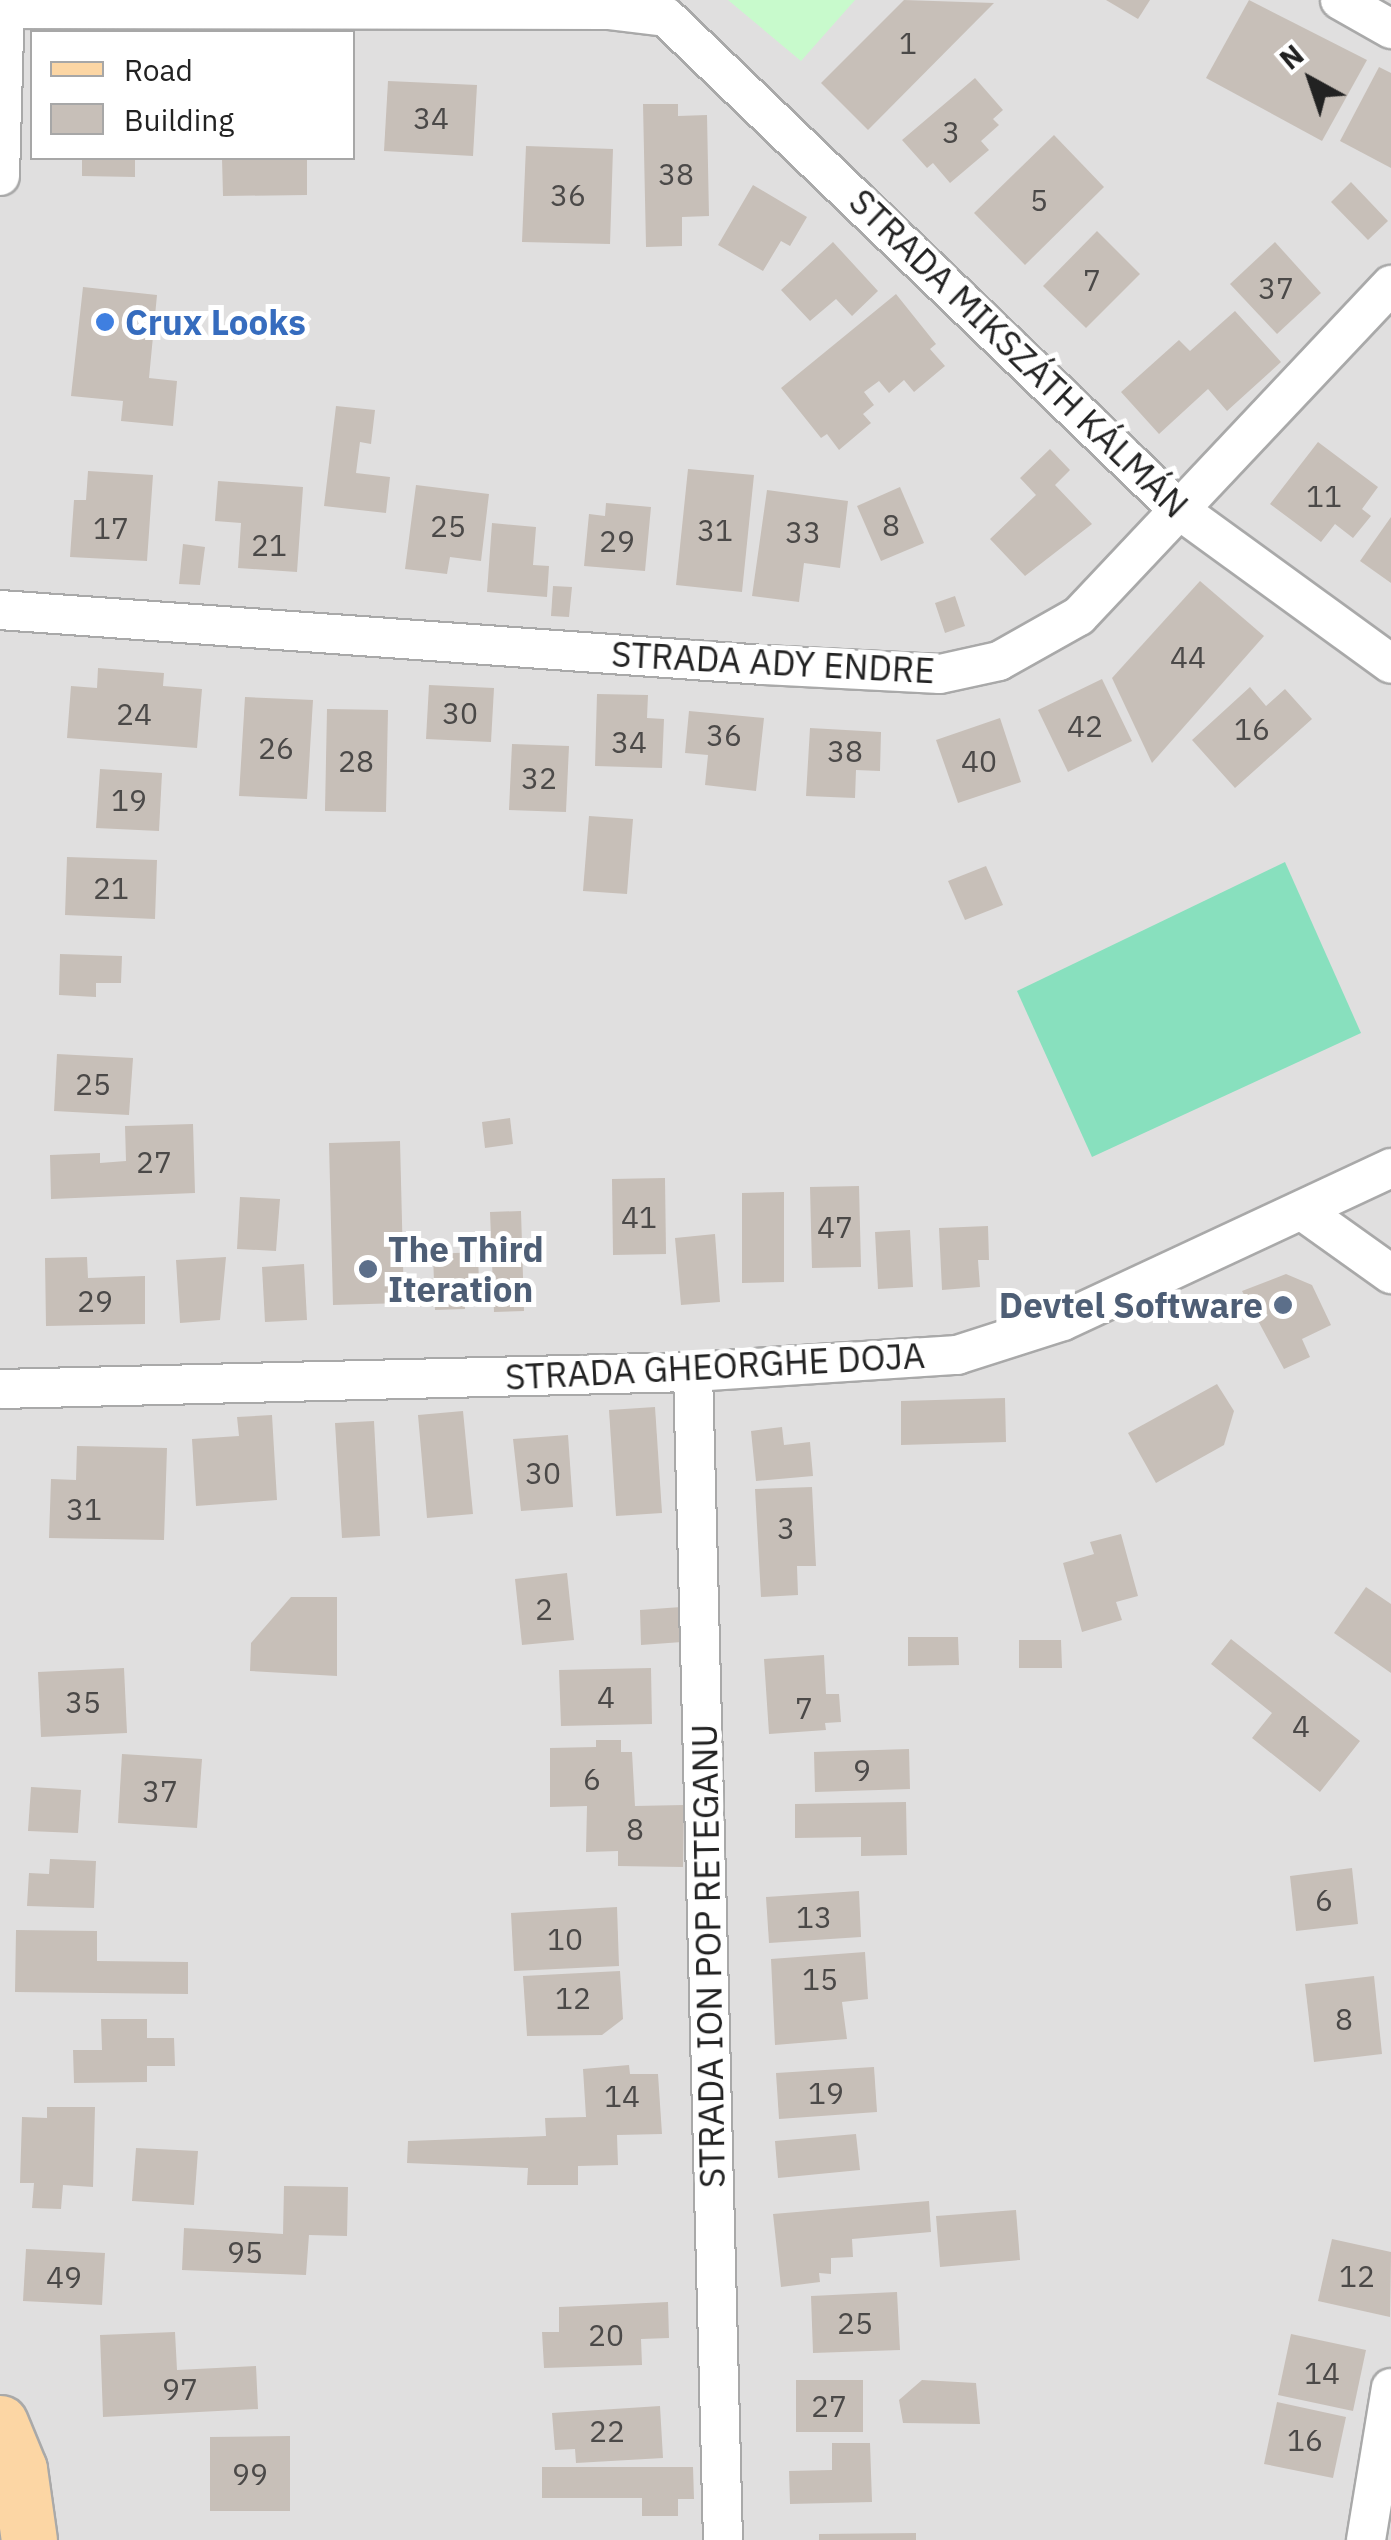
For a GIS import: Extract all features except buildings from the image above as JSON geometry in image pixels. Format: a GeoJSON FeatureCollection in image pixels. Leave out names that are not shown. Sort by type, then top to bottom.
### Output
{"type":"FeatureCollection","features":[{"type":"Feature","properties":{"kind":"main road"},"geometry":{"type":"LineString","coordinates":[[0,2423],[19,2468],[29,2540]]}},
{"type":"Feature","properties":{"kind":"street"},"geometry":{"type":"LineString","coordinates":[[1340,0],[1391,29]]}},
{"type":"Feature","properties":{"kind":"street"},"geometry":{"type":"LineString","coordinates":[[0,176],[3,6],[669,8]]}},
{"type":"Feature","properties":{"kind":"street","name":"STRADA MIKSZÁTH KÁLMÁN"},"geometry":{"type":"LineString","coordinates":[[669,8],[1178,509],[1391,664]]}},
{"type":"Feature","properties":{"kind":"street","name":"STRADA ADY ENDRE"},"geometry":{"type":"LineString","coordinates":[[0,610],[940,674],[1000,661],[1039,644],[1079,616],[1391,285]]}},
{"type":"Feature","properties":{"kind":"street","name":"STRADA GHEORGHE DOJA"},"geometry":{"type":"LineString","coordinates":[[0,1389],[693,1372],[957,1355],[1063,1321],[1304,1212],[1391,1168]]}},
{"type":"Feature","properties":{"kind":"street"},"geometry":{"type":"LineString","coordinates":[[1304,1212],[1391,1274]]}},
{"type":"Feature","properties":{"kind":"street","name":"STRADA ION POP RETEGANU"},"geometry":{"type":"LineString","coordinates":[[693,1372],[723,2540]]}},
{"type":"Feature","properties":{"kind":"street"},"geometry":{"type":"LineString","coordinates":[[1366,2540],[1391,2388]]}},
{"type":"Feature","properties":{"kind":"shaded area"},"geometry":{"type":"Polygon","coordinates":[[[0,0],[1391,0],[1391,2540],[0,2540],[0,0]]]}},
{"type":"Feature","properties":{"kind":"green space"},"geometry":{"type":"Polygon","coordinates":[[[728,0],[855,0],[801,61],[728,0]]]}},
{"type":"Feature","properties":{"kind":"green space"},"geometry":{"type":"Polygon","coordinates":[[[1285,862],[1361,1033],[1092,1157],[1017,991],[1285,862]]]}},
{"type":"Feature","properties":{"kind":"place","name":"Crux Looks"},"geometry":{"type":"Point","coordinates":[105,322]}},
{"type":"Feature","properties":{"kind":"place","name":"The Third Iteration"},"geometry":{"type":"Point","coordinates":[368,1269]}},
{"type":"Feature","properties":{"kind":"place","name":"Devtel Software"},"geometry":{"type":"Point","coordinates":[1283,1305]}}]}
